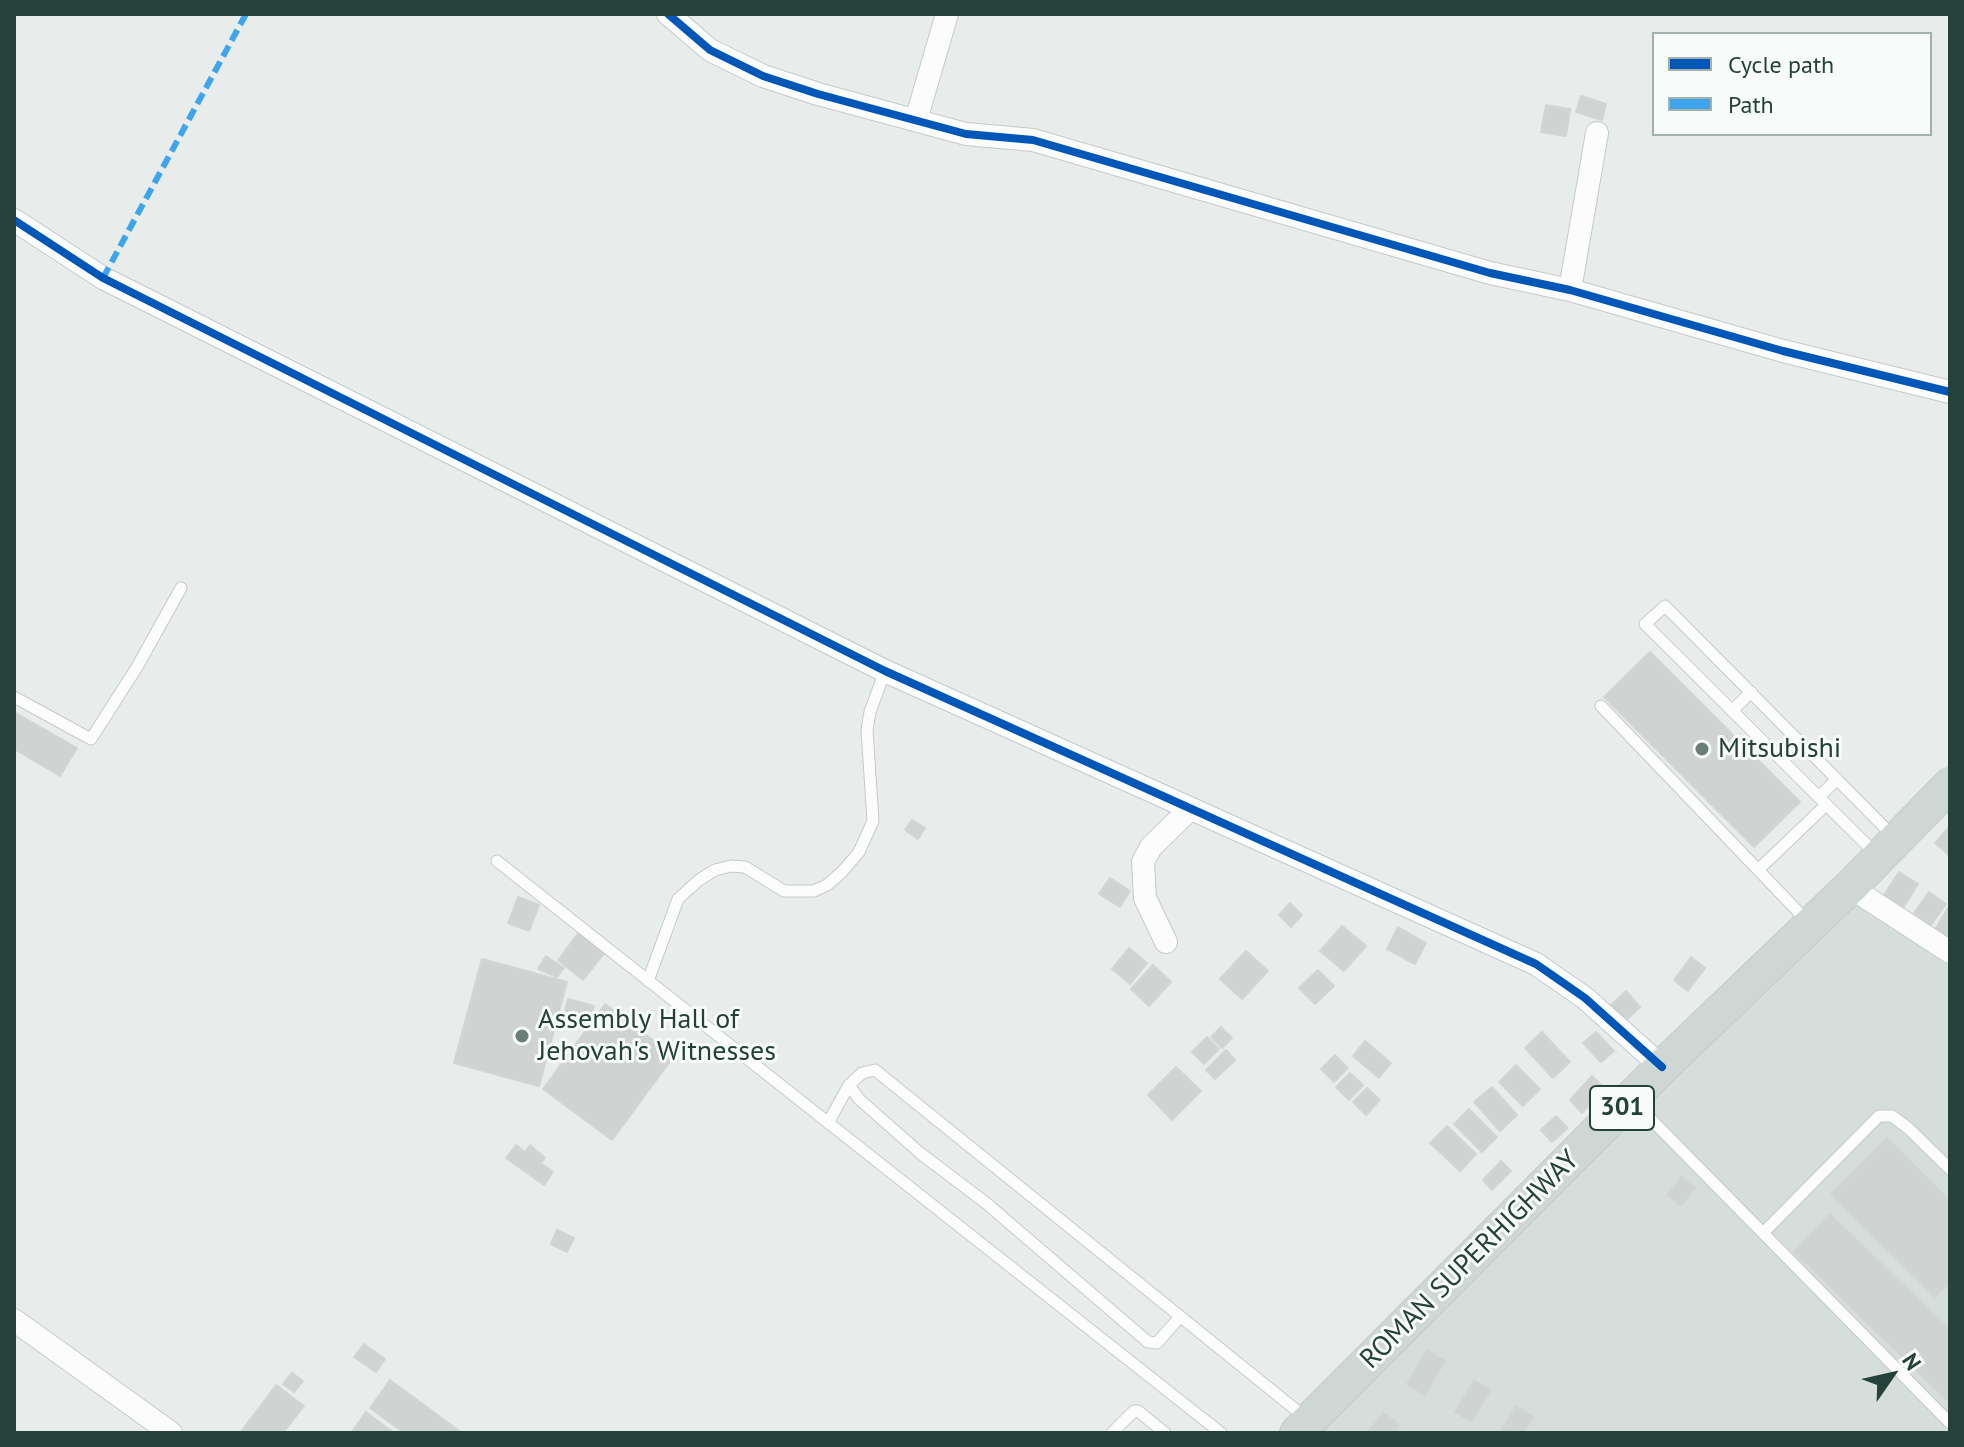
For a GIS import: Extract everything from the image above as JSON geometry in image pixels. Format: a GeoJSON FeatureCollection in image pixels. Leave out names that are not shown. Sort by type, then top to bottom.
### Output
{"type":"FeatureCollection","features":[{"type":"Feature","properties":{"kind":"main road","name":"ROMAN SUPERHIGHWAY"},"geometry":{"type":"LineString","coordinates":[[1303,1427],[1662,1067],[1948,791]]}},
{"type":"Feature","properties":{"kind":"street"},"geometry":{"type":"LineString","coordinates":[[668,14],[710,50],[763,76],[966,134],[1033,140],[1490,273],[1570,290],[1783,351],[1950,392]]}},
{"type":"Feature","properties":{"kind":"street"},"geometry":{"type":"LineString","coordinates":[[916,120],[947,14]]}},
{"type":"Feature","properties":{"kind":"street"},"geometry":{"type":"LineString","coordinates":[[1570,290],[1597,133]]}},
{"type":"Feature","properties":{"kind":"street"},"geometry":{"type":"LineString","coordinates":[[14,220],[103,278],[885,671],[1536,964],[1585,998],[1662,1067]]}},
{"type":"Feature","properties":{"kind":"street"},"geometry":{"type":"LineString","coordinates":[[1166,942],[1145,898],[1143,862],[1151,847],[1190,809]]}},
{"type":"Feature","properties":{"kind":"street"},"geometry":{"type":"LineString","coordinates":[[1850,887],[1950,952]]}},
{"type":"Feature","properties":{"kind":"street"},"geometry":{"type":"LineString","coordinates":[[14,1320],[171,1433]]}},
{"type":"Feature","properties":{"kind":"lane"},"geometry":{"type":"LineString","coordinates":[[14,697],[91,739],[137,667],[181,588]]}},
{"type":"Feature","properties":{"kind":"lane"},"geometry":{"type":"LineString","coordinates":[[1665,606],[1837,779],[1887,848],[1822,801],[1645,624],[1665,606]]}},
{"type":"Feature","properties":{"kind":"lane"},"geometry":{"type":"LineString","coordinates":[[648,981],[678,899],[715,870],[745,867],[784,891],[814,891],[827,885],[859,852],[873,821],[867,730],[873,702],[885,671]]}},
{"type":"Feature","properties":{"kind":"lane"},"geometry":{"type":"LineString","coordinates":[[1732,711],[1751,692]]}},
{"type":"Feature","properties":{"kind":"lane"},"geometry":{"type":"LineString","coordinates":[[1601,706],[1810,925]]}},
{"type":"Feature","properties":{"kind":"lane"},"geometry":{"type":"LineString","coordinates":[[1758,870],[1822,801],[1837,779]]}},
{"type":"Feature","properties":{"kind":"lane"},"geometry":{"type":"LineString","coordinates":[[497,861],[1221,1433]]}},
{"type":"Feature","properties":{"kind":"lane"},"geometry":{"type":"LineString","coordinates":[[828,1123],[849,1085],[862,1073],[875,1070],[1180,1317],[1303,1427]]}},
{"type":"Feature","properties":{"kind":"lane"},"geometry":{"type":"LineString","coordinates":[[849,1085],[859,1099],[920,1153],[986,1203],[1148,1342],[1157,1343],[1180,1317]]}},
{"type":"Feature","properties":{"kind":"lane"},"geometry":{"type":"LineString","coordinates":[[1631,1099],[1950,1423]]}},
{"type":"Feature","properties":{"kind":"lane"},"geometry":{"type":"LineString","coordinates":[[1763,1233],[1879,1116],[1892,1116],[1950,1169]]}},
{"type":"Feature","properties":{"kind":"lane"},"geometry":{"type":"LineString","coordinates":[[1112,1433],[1130,1412],[1138,1411],[1165,1433]]}},
{"type":"Feature","properties":{"kind":"shaded area"},"geometry":{"type":"Polygon","coordinates":[[[1850,887],[1950,951],[1950,1433],[1301,1433],[1850,887]]]}},
{"type":"Feature","properties":{"kind":"building"},"geometry":{"type":"Polygon","coordinates":[[[1581,96],[1594,100],[1589,116],[1576,112],[1581,96]]]}},
{"type":"Feature","properties":{"kind":"building"},"geometry":{"type":"Polygon","coordinates":[[[1594,100],[1606,104],[1602,120],[1589,116],[1594,100]]]}},
{"type":"Feature","properties":{"kind":"building"},"geometry":{"type":"Polygon","coordinates":[[[1546,105],[1570,109],[1566,136],[1541,132],[1546,105]]]}},
{"type":"Feature","properties":{"kind":"building","name":"Mitsubishi"},"geometry":{"type":"Polygon","coordinates":[[[1650,652],[1800,802],[1754,847],[1604,697],[1650,652]]]}},
{"type":"Feature","properties":{"kind":"building"},"geometry":{"type":"Polygon","coordinates":[[[14,712],[77,748],[60,776],[14,749],[14,712]]]}},
{"type":"Feature","properties":{"kind":"building"},"geometry":{"type":"Polygon","coordinates":[[[912,820],[925,828],[918,839],[905,830],[912,820]]]}},
{"type":"Feature","properties":{"kind":"building"},"geometry":{"type":"Polygon","coordinates":[[[1950,826],[1950,856],[1935,843],[1950,826]]]}},
{"type":"Feature","properties":{"kind":"building"},"geometry":{"type":"Polygon","coordinates":[[[1899,872],[1918,884],[1902,910],[1882,898],[1899,872]]]}},
{"type":"Feature","properties":{"kind":"building"},"geometry":{"type":"Polygon","coordinates":[[[1110,878],[1130,891],[1120,907],[1099,894],[1110,878]]]}},
{"type":"Feature","properties":{"kind":"building"},"geometry":{"type":"Polygon","coordinates":[[[1929,892],[1946,904],[1931,925],[1914,913],[1929,892]]]}},
{"type":"Feature","properties":{"kind":"building"},"geometry":{"type":"Polygon","coordinates":[[[518,897],[539,905],[529,931],[508,923],[518,897]]]}},
{"type":"Feature","properties":{"kind":"building"},"geometry":{"type":"Polygon","coordinates":[[[1290,903],[1302,915],[1291,927],[1279,915],[1290,903]]]}},
{"type":"Feature","properties":{"kind":"building"},"geometry":{"type":"Polygon","coordinates":[[[1950,909],[1950,942],[1934,931],[1950,909]]]}},
{"type":"Feature","properties":{"kind":"building"},"geometry":{"type":"Polygon","coordinates":[[[1342,926],[1366,946],[1344,971],[1320,951],[1342,926]]]}},
{"type":"Feature","properties":{"kind":"building"},"geometry":{"type":"Polygon","coordinates":[[[1398,927],[1426,943],[1415,964],[1387,949],[1398,927]]]}},
{"type":"Feature","properties":{"kind":"building"},"geometry":{"type":"Polygon","coordinates":[[[580,931],[606,951],[583,980],[558,960],[580,931]]]}},
{"type":"Feature","properties":{"kind":"building"},"geometry":{"type":"Polygon","coordinates":[[[1129,948],[1147,963],[1130,984],[1112,969],[1129,948]]]}},
{"type":"Feature","properties":{"kind":"building"},"geometry":{"type":"Polygon","coordinates":[[[1246,951],[1268,971],[1242,999],[1220,979],[1246,951]]]}},
{"type":"Feature","properties":{"kind":"building"},"geometry":{"type":"Polygon","coordinates":[[[546,956],[564,968],[557,977],[538,969],[546,956]]]}},
{"type":"Feature","properties":{"kind":"building"},"geometry":{"type":"Polygon","coordinates":[[[1691,957],[1705,968],[1688,991],[1674,980],[1691,957]]]}},
{"type":"Feature","properties":{"kind":"building"},"geometry":{"type":"Polygon","coordinates":[[[482,959],[567,982],[539,1086],[454,1063],[482,959]]]}},
{"type":"Feature","properties":{"kind":"building"},"geometry":{"type":"Polygon","coordinates":[[[1153,965],[1171,982],[1149,1006],[1131,989],[1153,965]]]}},
{"type":"Feature","properties":{"kind":"building"},"geometry":{"type":"Polygon","coordinates":[[[1318,970],[1334,986],[1315,1004],[1299,988],[1318,970]]]}},
{"type":"Feature","properties":{"kind":"building"},"geometry":{"type":"Polygon","coordinates":[[[1626,991],[1640,1007],[1624,1022],[1610,1006],[1626,991]]]}},
{"type":"Feature","properties":{"kind":"building"},"geometry":{"type":"Polygon","coordinates":[[[568,999],[594,1006],[589,1025],[563,1018],[568,999]]]}},
{"type":"Feature","properties":{"kind":"building"},"geometry":{"type":"Polygon","coordinates":[[[605,1004],[674,1056],[612,1140],[543,1089],[605,1004]]]}},
{"type":"Feature","properties":{"kind":"building"},"geometry":{"type":"Polygon","coordinates":[[[1221,1027],[1232,1038],[1222,1048],[1211,1037],[1221,1027]]]}},
{"type":"Feature","properties":{"kind":"building"},"geometry":{"type":"Polygon","coordinates":[[[1542,1032],[1570,1062],[1553,1078],[1525,1048],[1542,1032]]]}},
{"type":"Feature","properties":{"kind":"building"},"geometry":{"type":"Polygon","coordinates":[[[1596,1032],[1614,1051],[1601,1062],[1583,1043],[1596,1032]]]}},
{"type":"Feature","properties":{"kind":"building"},"geometry":{"type":"Polygon","coordinates":[[[1207,1037],[1219,1049],[1204,1064],[1192,1052],[1207,1037]]]}},
{"type":"Feature","properties":{"kind":"building"},"geometry":{"type":"Polygon","coordinates":[[[1365,1041],[1391,1063],[1379,1078],[1353,1056],[1365,1041]]]}},
{"type":"Feature","properties":{"kind":"building"},"geometry":{"type":"Polygon","coordinates":[[[1226,1050],[1235,1060],[1215,1079],[1206,1070],[1226,1050]]]}},
{"type":"Feature","properties":{"kind":"building"},"geometry":{"type":"Polygon","coordinates":[[[1335,1055],[1348,1068],[1334,1082],[1321,1069],[1335,1055]]]}},
{"type":"Feature","properties":{"kind":"building"},"geometry":{"type":"Polygon","coordinates":[[[1516,1065],[1540,1089],[1523,1106],[1499,1082],[1516,1065]]]}},
{"type":"Feature","properties":{"kind":"building"},"geometry":{"type":"Polygon","coordinates":[[[1176,1067],[1201,1091],[1172,1120],[1148,1095],[1176,1067]]]}},
{"type":"Feature","properties":{"kind":"building"},"geometry":{"type":"Polygon","coordinates":[[[1350,1073],[1363,1085],[1349,1100],[1336,1087],[1350,1073]]]}},
{"type":"Feature","properties":{"kind":"building"},"geometry":{"type":"Polygon","coordinates":[[[1592,1076],[1605,1089],[1582,1113],[1570,1100],[1592,1076]]]}},
{"type":"Feature","properties":{"kind":"building"},"geometry":{"type":"Polygon","coordinates":[[[1492,1087],[1517,1115],[1500,1131],[1474,1102],[1492,1087]]]}},
{"type":"Feature","properties":{"kind":"building"},"geometry":{"type":"Polygon","coordinates":[[[1367,1088],[1380,1100],[1366,1115],[1353,1102],[1367,1088]]]}},
{"type":"Feature","properties":{"kind":"building"},"geometry":{"type":"Polygon","coordinates":[[[1469,1109],[1497,1137],[1482,1152],[1454,1124],[1469,1109]]]}},
{"type":"Feature","properties":{"kind":"building"},"geometry":{"type":"Polygon","coordinates":[[[1556,1116],[1568,1128],[1552,1142],[1541,1130],[1556,1116]]]}},
{"type":"Feature","properties":{"kind":"building"},"geometry":{"type":"Polygon","coordinates":[[[1447,1126],[1476,1154],[1460,1171],[1430,1143],[1447,1126]]]}},
{"type":"Feature","properties":{"kind":"building"},"geometry":{"type":"Polygon","coordinates":[[[1887,1138],[1950,1201],[1950,1282],[1935,1297],[1831,1194],[1887,1138]]]}},
{"type":"Feature","properties":{"kind":"building"},"geometry":{"type":"Polygon","coordinates":[[[516,1145],[525,1152],[530,1145],[545,1158],[541,1163],[553,1172],[544,1185],[506,1158],[516,1145]]]}},
{"type":"Feature","properties":{"kind":"building"},"geometry":{"type":"Polygon","coordinates":[[[1501,1161],[1511,1171],[1492,1190],[1483,1180],[1501,1161]]]}},
{"type":"Feature","properties":{"kind":"building"},"geometry":{"type":"Polygon","coordinates":[[[1681,1177],[1695,1188],[1681,1206],[1667,1195],[1681,1177]]]}},
{"type":"Feature","properties":{"kind":"building"},"geometry":{"type":"Polygon","coordinates":[[[1830,1214],[1950,1330],[1950,1403],[1794,1252],[1830,1214]]]}},
{"type":"Feature","properties":{"kind":"building"},"geometry":{"type":"Polygon","coordinates":[[[557,1230],[574,1238],[567,1252],[551,1244],[557,1230]]]}},
{"type":"Feature","properties":{"kind":"building"},"geometry":{"type":"Polygon","coordinates":[[[364,1344],[385,1359],[376,1372],[354,1357],[364,1344]]]}},
{"type":"Feature","properties":{"kind":"building"},"geometry":{"type":"Polygon","coordinates":[[[1427,1350],[1445,1361],[1425,1395],[1407,1384],[1427,1350]]]}},
{"type":"Feature","properties":{"kind":"building"},"geometry":{"type":"Polygon","coordinates":[[[292,1373],[303,1381],[294,1392],[283,1384],[292,1373]]]}},
{"type":"Feature","properties":{"kind":"building"},"geometry":{"type":"Polygon","coordinates":[[[390,1380],[462,1433],[404,1433],[370,1408],[390,1380]]]}},
{"type":"Feature","properties":{"kind":"building"},"geometry":{"type":"Polygon","coordinates":[[[1474,1380],[1491,1390],[1471,1422],[1455,1412],[1474,1380]]]}},
{"type":"Feature","properties":{"kind":"building"},"geometry":{"type":"Polygon","coordinates":[[[276,1385],[304,1406],[283,1433],[240,1433],[276,1385]]]}},
{"type":"Feature","properties":{"kind":"building"},"geometry":{"type":"Polygon","coordinates":[[[1516,1406],[1533,1417],[1523,1433],[1500,1433],[1516,1406]]]}},
{"type":"Feature","properties":{"kind":"building"},"geometry":{"type":"Polygon","coordinates":[[[366,1412],[394,1433],[351,1433],[366,1412]]]}},
{"type":"Feature","properties":{"kind":"building"},"geometry":{"type":"Polygon","coordinates":[[[1383,1413],[1400,1425],[1394,1433],[1369,1431],[1383,1413]]]}},
{"type":"Feature","properties":{"kind":"marked path"},"geometry":{"type":"LineString","coordinates":[[103,278],[246,14]]}},
{"type":"Feature","properties":{"kind":"cycle path"},"geometry":{"type":"LineString","coordinates":[[668,14],[710,50],[763,76],[818,94],[966,134],[1033,140],[1490,273],[1570,290],[1783,351],[1950,392]]}},
{"type":"Feature","properties":{"kind":"cycle path"},"geometry":{"type":"LineString","coordinates":[[14,220],[103,278],[885,671],[1536,964],[1585,998],[1662,1067]]}},
{"type":"Feature","properties":{"kind":"place","name":"Mitsubishi"},"geometry":{"type":"Point","coordinates":[1702,749]}},
{"type":"Feature","properties":{"kind":"place","name":"Assembly Hall of Jehovah's Witnesses"},"geometry":{"type":"Point","coordinates":[522,1036]}}]}
